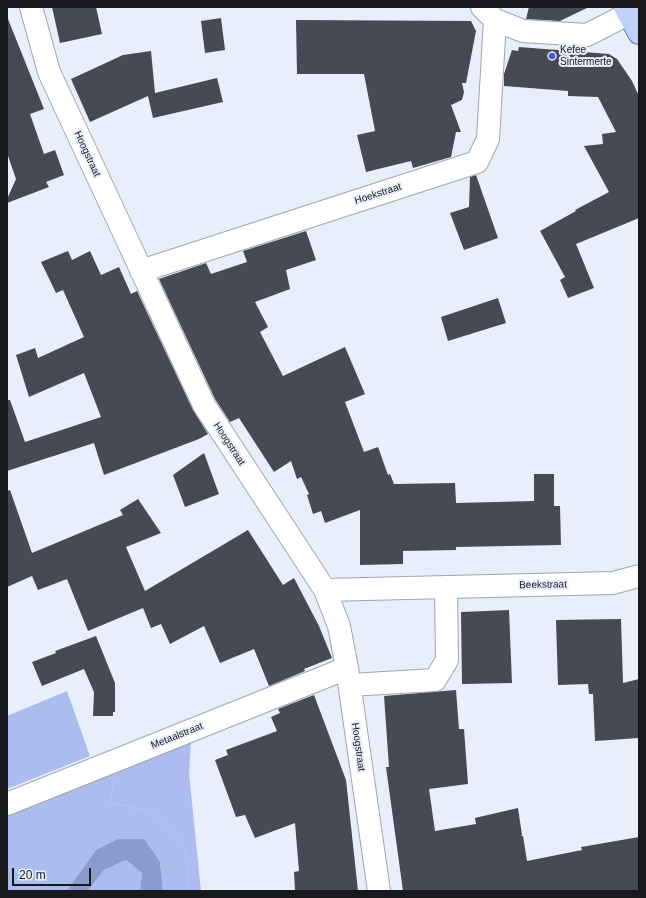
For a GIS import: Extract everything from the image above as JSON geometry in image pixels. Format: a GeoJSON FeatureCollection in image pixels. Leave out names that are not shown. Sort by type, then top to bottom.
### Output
{"type":"FeatureCollection","features":[{"type":"Feature","properties":{"kind":"main road"},"geometry":{"type":"LineString","coordinates":[[626,11],[639,33]]}},
{"type":"Feature","properties":{"kind":"street","name":"Hoogstraat"},"geometry":{"type":"LineString","coordinates":[[31,7],[49,72],[204,405],[325,590],[339,626],[348,677],[379,891]]}},
{"type":"Feature","properties":{"kind":"street"},"geometry":{"type":"LineString","coordinates":[[489,13],[523,31],[587,35],[626,11]]}},
{"type":"Feature","properties":{"kind":"street","name":"Hoekstraat"},"geometry":{"type":"LineString","coordinates":[[141,271],[477,162],[488,139],[489,13]]}},
{"type":"Feature","properties":{"kind":"street","name":"Beekstraat"},"geometry":{"type":"LineString","coordinates":[[325,590],[613,583],[639,576]]}},
{"type":"Feature","properties":{"kind":"street"},"geometry":{"type":"LineString","coordinates":[[348,677],[435,680],[448,660],[446,587]]}},
{"type":"Feature","properties":{"kind":"street","name":"Metaalstraat"},"geometry":{"type":"LineString","coordinates":[[7,804],[348,677]]}},
{"type":"Feature","properties":{"kind":"shaded area"},"geometry":{"type":"Polygon","coordinates":[[[67,691],[90,756],[7,789],[7,716],[67,691]]]}},
{"type":"Feature","properties":{"kind":"shaded area"},"geometry":{"type":"Polygon","coordinates":[[[191,742],[189,773],[201,891],[187,891],[188,876],[185,849],[169,826],[151,814],[129,806],[110,803],[116,773],[191,742]]]}},
{"type":"Feature","properties":{"kind":"shaded area"},"geometry":{"type":"Polygon","coordinates":[[[116,773],[110,803],[129,806],[151,814],[169,826],[185,849],[188,876],[187,891],[163,891],[160,862],[96,850],[68,889],[69,891],[7,891],[7,813],[116,773]]]}},
{"type":"Feature","properties":{"kind":"shaded area"},"geometry":{"type":"Polygon","coordinates":[[[119,839],[144,839],[160,862],[163,891],[140,891],[142,873],[126,860],[104,870],[88,891],[69,891],[68,889],[96,850],[119,839]]]}},
{"type":"Feature","properties":{"kind":"shaded area"},"geometry":{"type":"Polygon","coordinates":[[[126,860],[142,873],[140,891],[88,891],[104,870],[126,860]]]}},
{"type":"Feature","properties":{"kind":"building"},"geometry":{"type":"Polygon","coordinates":[[[52,7],[96,7],[102,34],[60,43],[52,7]]]}},
{"type":"Feature","properties":{"kind":"building"},"geometry":{"type":"Polygon","coordinates":[[[529,7],[589,7],[560,21],[526,19],[529,7]]]}},
{"type":"Feature","properties":{"kind":"building"},"geometry":{"type":"Polygon","coordinates":[[[221,18],[225,50],[205,53],[201,21],[221,18]]]}},
{"type":"Feature","properties":{"kind":"building"},"geometry":{"type":"Polygon","coordinates":[[[7,19],[44,109],[30,114],[44,154],[55,150],[64,175],[46,182],[49,187],[7,203],[7,199],[16,179],[7,153],[7,19]]]}},
{"type":"Feature","properties":{"kind":"building"},"geometry":{"type":"Polygon","coordinates":[[[296,20],[471,21],[476,31],[466,83],[462,83],[464,92],[462,100],[451,105],[461,132],[456,132],[451,157],[413,168],[411,161],[366,172],[357,135],[375,131],[364,74],[297,74],[296,20]]]}},
{"type":"Feature","properties":{"kind":"building"},"geometry":{"type":"Polygon","coordinates":[[[519,47],[609,54],[617,59],[632,81],[639,96],[639,218],[576,244],[594,288],[568,298],[560,280],[565,277],[540,231],[609,192],[584,146],[603,144],[602,134],[616,132],[598,97],[568,96],[568,91],[504,86],[504,74],[512,50],[518,51],[519,47]]]}},
{"type":"Feature","properties":{"kind":"building"},"geometry":{"type":"Polygon","coordinates":[[[151,51],[155,93],[217,78],[223,102],[153,118],[148,96],[90,122],[71,79],[123,55],[151,51]]]}},
{"type":"Feature","properties":{"kind":"building"},"geometry":{"type":"Polygon","coordinates":[[[476,175],[498,238],[464,250],[450,213],[469,207],[470,177],[476,175]]]}},
{"type":"Feature","properties":{"kind":"building"},"geometry":{"type":"Polygon","coordinates":[[[306,231],[316,260],[286,270],[290,289],[255,302],[268,327],[260,332],[283,376],[345,347],[365,394],[345,402],[364,452],[378,447],[388,475],[390,474],[394,484],[455,483],[456,503],[534,501],[534,474],[554,474],[554,506],[560,506],[561,545],[456,547],[456,550],[403,551],[403,564],[360,565],[360,510],[325,523],[321,511],[313,514],[307,495],[309,494],[301,477],[297,479],[291,461],[274,472],[239,418],[230,422],[215,399],[159,279],[206,263],[211,274],[247,262],[243,251],[306,231]]]}},
{"type":"Feature","properties":{"kind":"building"},"geometry":{"type":"Polygon","coordinates":[[[68,251],[72,260],[90,251],[101,275],[119,267],[131,294],[137,291],[193,410],[208,434],[199,439],[104,475],[94,443],[7,471],[7,400],[10,400],[25,442],[101,417],[84,373],[29,397],[16,355],[35,348],[38,358],[84,337],[63,290],[56,293],[41,262],[68,251]]]}},
{"type":"Feature","properties":{"kind":"building"},"geometry":{"type":"Polygon","coordinates":[[[498,298],[506,323],[448,341],[441,317],[498,298]]]}},
{"type":"Feature","properties":{"kind":"building"},"geometry":{"type":"Polygon","coordinates":[[[204,453],[219,494],[185,507],[173,475],[204,453]]]}},
{"type":"Feature","properties":{"kind":"building"},"geometry":{"type":"Polygon","coordinates":[[[10,490],[32,553],[123,515],[120,510],[138,499],[161,533],[126,547],[145,591],[248,530],[283,585],[294,578],[319,626],[332,658],[304,669],[305,671],[269,686],[254,649],[220,663],[204,626],[170,644],[161,624],[151,628],[143,608],[88,631],[67,579],[38,590],[32,576],[7,587],[7,491],[10,490]]]}},
{"type":"Feature","properties":{"kind":"building"},"geometry":{"type":"Polygon","coordinates":[[[509,610],[512,683],[462,684],[461,612],[509,610]]]}},
{"type":"Feature","properties":{"kind":"building"},"geometry":{"type":"Polygon","coordinates":[[[621,619],[623,683],[639,679],[639,738],[595,741],[593,694],[589,694],[588,684],[558,685],[556,620],[621,619]]]}},
{"type":"Feature","properties":{"kind":"building"},"geometry":{"type":"Polygon","coordinates":[[[96,636],[115,683],[115,712],[113,712],[113,716],[93,716],[94,692],[84,669],[42,686],[32,662],[56,653],[55,651],[96,636]]]}},
{"type":"Feature","properties":{"kind":"building"},"geometry":{"type":"Polygon","coordinates":[[[456,690],[459,729],[464,729],[468,784],[429,789],[435,831],[476,824],[475,818],[518,808],[521,836],[523,836],[527,861],[582,850],[581,847],[639,837],[639,891],[403,891],[386,767],[389,767],[384,696],[456,690]]]}},
{"type":"Feature","properties":{"kind":"building"},"geometry":{"type":"Polygon","coordinates":[[[314,695],[346,780],[358,891],[295,891],[294,872],[299,871],[295,823],[255,838],[245,815],[236,817],[215,760],[228,755],[226,750],[277,731],[271,717],[280,713],[278,709],[314,695]]]}},
{"type":"Feature","properties":{"kind":"place","name":"Kefee Sintermerte"},"geometry":{"type":"Point","coordinates":[552,56]}}]}
